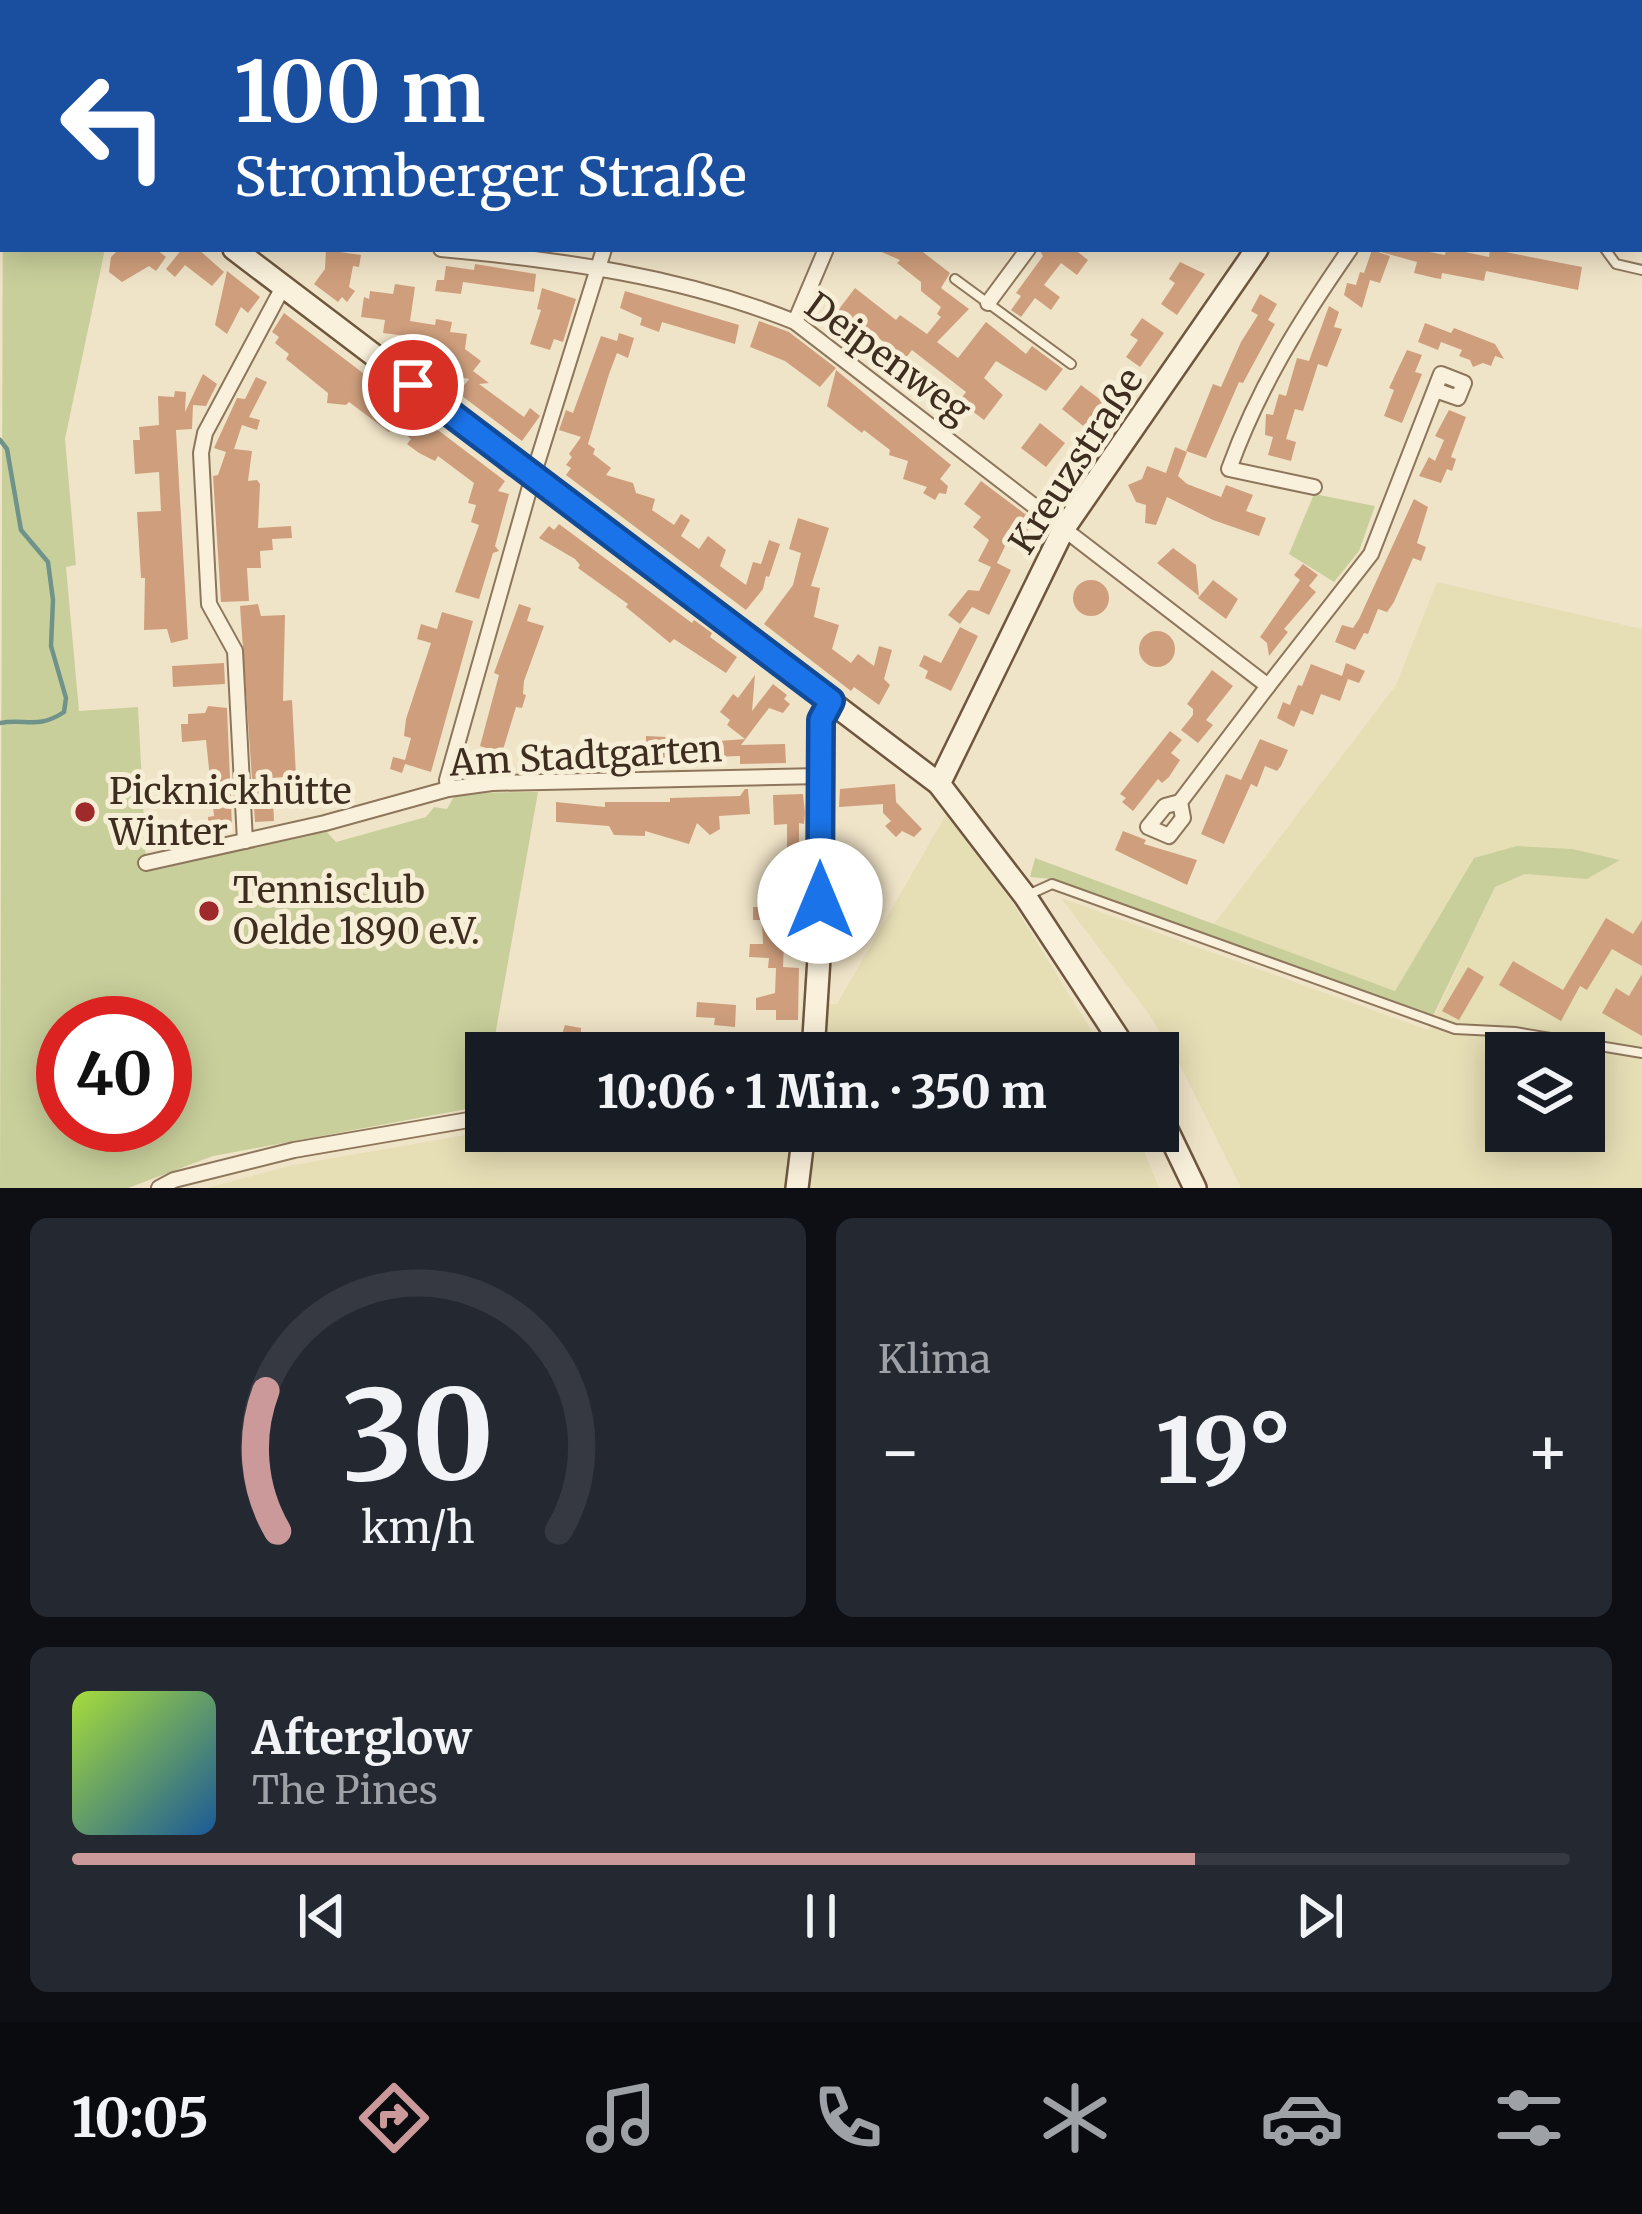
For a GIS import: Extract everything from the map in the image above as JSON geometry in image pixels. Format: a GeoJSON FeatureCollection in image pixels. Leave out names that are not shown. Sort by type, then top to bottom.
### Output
{"type":"FeatureCollection","features":[{"type":"Feature","properties":{"kind":"main road"},"geometry":{"type":"LineString","coordinates":[[238,252],[939,784],[1025,896],[1115,1032]]}},
{"type":"Feature","properties":{"kind":"main road","name":"Kreuzstraße"},"geometry":{"type":"LineString","coordinates":[[939,784],[1064,528],[1255,252]]}},
{"type":"Feature","properties":{"kind":"main road"},"geometry":{"type":"LineString","coordinates":[[815,1032],[821,720],[831,701]]}},
{"type":"Feature","properties":{"kind":"main road"},"geometry":{"type":"LineString","coordinates":[[797,1188],[801,1152]]}},
{"type":"Feature","properties":{"kind":"main road"},"geometry":{"type":"LineString","coordinates":[[1178,1152],[1195,1188]]}},
{"type":"Feature","properties":{"kind":"street","name":"Deipenweg"},"geometry":{"type":"LineString","coordinates":[[467,252],[598,267],[738,299],[795,322],[1268,686]]}},
{"type":"Feature","properties":{"kind":"street"},"geometry":{"type":"LineString","coordinates":[[448,789],[533,476],[603,252]]}},
{"type":"Feature","properties":{"kind":"street"},"geometry":{"type":"LineString","coordinates":[[795,322],[825,252]]}},
{"type":"Feature","properties":{"kind":"street"},"geometry":{"type":"LineString","coordinates":[[988,303],[1026,252]]}},
{"type":"Feature","properties":{"kind":"street"},"geometry":{"type":"LineString","coordinates":[[1314,487],[1229,469],[1252,407],[1298,324],[1348,252]]}},
{"type":"Feature","properties":{"kind":"street"},"geometry":{"type":"LineString","coordinates":[[244,841],[235,651],[209,604],[201,453],[214,414],[283,287]]}},
{"type":"Feature","properties":{"kind":"street"},"geometry":{"type":"LineString","coordinates":[[1180,802],[1371,554],[1435,390]]}},
{"type":"Feature","properties":{"kind":"street","name":"Am Stadtgarten"},"geometry":{"type":"LineString","coordinates":[[146,862],[448,789],[492,783],[820,776]]}},
{"type":"Feature","properties":{"kind":"street"},"geometry":{"type":"LineString","coordinates":[[159,1188],[174,1180],[294,1150],[465,1121]]}},
{"type":"Feature","properties":{"kind":"lane"},"geometry":{"type":"LineString","coordinates":[[1607,252],[1616,264],[1642,269]]}},
{"type":"Feature","properties":{"kind":"lane"},"geometry":{"type":"LineString","coordinates":[[955,279],[1071,364]]}},
{"type":"Feature","properties":{"kind":"lane"},"geometry":{"type":"LineString","coordinates":[[1025,896],[1052,884],[1455,1029],[1515,1032],[1642,1053]]}},
{"type":"Feature","properties":{"kind":"shaded area"},"geometry":{"type":"Polygon","coordinates":[[[1437,582],[1642,629],[1642,1188],[1241,1188],[1179,1063],[1179,1032],[1160,1032],[1061,898],[1428,1030],[1495,887],[1525,874],[1587,879],[1618,860],[1474,858],[1395,991],[1214,924],[1396,685],[1437,582]]]}},
{"type":"Feature","properties":{"kind":"shaded area"},"geometry":{"type":"Polygon","coordinates":[[[947,813],[1012,902],[1092,1032],[821,1032],[824,1004],[837,1004],[947,813]]]}},
{"type":"Feature","properties":{"kind":"shaded area"},"geometry":{"type":"Polygon","coordinates":[[[465,1135],[465,1152],[788,1152],[784,1188],[207,1188],[289,1166],[465,1135]]]}},
{"type":"Feature","properties":{"kind":"shaded area"},"geometry":{"type":"Polygon","coordinates":[[[809,1152],[1144,1152],[1159,1188],[805,1188],[809,1152]]]}},
{"type":"Feature","properties":{"kind":"green space"},"geometry":{"type":"Polygon","coordinates":[[[3,252],[104,252],[65,439],[76,565],[66,567],[79,711],[138,707],[146,860],[325,830],[336,842],[426,817],[434,807],[447,809],[456,793],[538,792],[496,1032],[465,1032],[465,1109],[213,1156],[128,1188],[0,1188],[3,252]]]}},
{"type":"Feature","properties":{"kind":"green space"},"geometry":{"type":"Polygon","coordinates":[[[1314,494],[1375,506],[1359,551],[1334,582],[1289,554],[1314,494]]]}},
{"type":"Feature","properties":{"kind":"green space"},"geometry":{"type":"Polygon","coordinates":[[[1517,846],[1572,849],[1620,860],[1587,879],[1525,874],[1495,887],[1433,1016],[1052,879],[1030,877],[1035,858],[1395,991],[1474,858],[1517,846]]]}},
{"type":"Feature","properties":{"kind":"building"},"geometry":{"type":"Polygon","coordinates":[[[116,252],[160,252],[166,257],[156,271],[149,266],[122,282],[109,272],[116,252]]]}},
{"type":"Feature","properties":{"kind":"building"},"geometry":{"type":"Polygon","coordinates":[[[180,252],[201,252],[224,272],[212,286],[185,265],[175,277],[166,269],[180,252]]]}},
{"type":"Feature","properties":{"kind":"building"},"geometry":{"type":"Polygon","coordinates":[[[326,252],[361,255],[359,267],[353,266],[349,287],[355,291],[347,302],[342,297],[338,302],[314,284],[325,269],[326,252]]]}},
{"type":"Feature","properties":{"kind":"building"},"geometry":{"type":"Polygon","coordinates":[[[882,252],[923,252],[950,273],[941,288],[969,309],[937,342],[958,358],[986,322],[1026,354],[1032,346],[1063,369],[1046,391],[996,361],[984,378],[1003,395],[984,420],[959,401],[966,392],[912,350],[905,359],[865,327],[861,333],[836,313],[855,288],[896,320],[900,315],[927,334],[941,317],[937,314],[941,307],[921,291],[921,282],[897,263],[900,260],[882,252]]]}},
{"type":"Feature","properties":{"kind":"building"},"geometry":{"type":"Polygon","coordinates":[[[1041,252],[1078,252],[1088,260],[1077,275],[1061,263],[1044,285],[1060,297],[1051,310],[1035,298],[1021,317],[1011,310],[1021,296],[1016,293],[1043,256],[1041,252]]]}},
{"type":"Feature","properties":{"kind":"building"},"geometry":{"type":"Polygon","coordinates":[[[1371,252],[1390,256],[1380,283],[1370,280],[1362,308],[1344,295],[1347,283],[1356,285],[1360,272],[1364,273],[1371,252]]]}},
{"type":"Feature","properties":{"kind":"building"},"geometry":{"type":"Polygon","coordinates":[[[1381,252],[1465,252],[1489,257],[1490,252],[1505,252],[1582,267],[1578,290],[1486,271],[1484,281],[1442,273],[1441,279],[1414,273],[1417,262],[1381,252]]]}},
{"type":"Feature","properties":{"kind":"building"},"geometry":{"type":"Polygon","coordinates":[[[1180,262],[1205,274],[1177,315],[1161,304],[1175,283],[1169,279],[1180,262]]]}},
{"type":"Feature","properties":{"kind":"building"},"geometry":{"type":"Polygon","coordinates":[[[475,264],[536,274],[534,292],[463,282],[461,294],[435,291],[437,280],[444,280],[446,266],[474,270],[475,264]]]}},
{"type":"Feature","properties":{"kind":"building"},"geometry":{"type":"Polygon","coordinates":[[[227,271],[260,297],[248,313],[241,307],[227,334],[215,325],[227,271]]]}},
{"type":"Feature","properties":{"kind":"building"},"geometry":{"type":"Polygon","coordinates":[[[395,284],[415,287],[410,321],[452,322],[450,332],[467,334],[465,349],[481,361],[473,371],[489,383],[479,384],[524,417],[530,408],[540,416],[522,441],[458,393],[469,379],[436,372],[437,368],[429,367],[432,352],[404,348],[406,336],[383,333],[385,320],[361,317],[364,297],[369,299],[370,291],[393,294],[395,284]]]}},
{"type":"Feature","properties":{"kind":"building"},"geometry":{"type":"Polygon","coordinates":[[[542,288],[576,299],[563,342],[554,339],[550,350],[530,344],[541,310],[537,309],[542,288]]]}},
{"type":"Feature","properties":{"kind":"building"},"geometry":{"type":"Polygon","coordinates":[[[625,291],[739,325],[735,344],[662,322],[659,332],[640,325],[642,318],[620,308],[625,291]]]}},
{"type":"Feature","properties":{"kind":"building"},"geometry":{"type":"Polygon","coordinates":[[[1260,294],[1277,304],[1268,320],[1275,324],[1243,383],[1239,382],[1206,458],[1186,451],[1213,384],[1221,387],[1258,315],[1251,311],[1260,294]]]}},
{"type":"Feature","properties":{"kind":"building"},"geometry":{"type":"Polygon","coordinates":[[[1329,306],[1339,312],[1334,327],[1342,329],[1327,367],[1318,364],[1303,411],[1295,409],[1286,439],[1296,442],[1291,461],[1268,455],[1273,437],[1265,435],[1266,414],[1273,415],[1279,394],[1286,396],[1297,358],[1309,361],[1329,306]]]}},
{"type":"Feature","properties":{"kind":"building"},"geometry":{"type":"Polygon","coordinates":[[[284,313],[505,481],[498,491],[509,494],[495,546],[499,551],[493,553],[479,599],[455,592],[479,525],[471,522],[476,505],[468,503],[474,483],[438,456],[435,461],[419,453],[394,425],[389,432],[349,402],[327,403],[328,393],[286,359],[289,354],[275,343],[279,337],[272,332],[284,313]]]}},
{"type":"Feature","properties":{"kind":"building"},"geometry":{"type":"Polygon","coordinates":[[[1142,318],[1164,333],[1140,367],[1126,357],[1138,340],[1130,335],[1142,318]]]}},
{"type":"Feature","properties":{"kind":"building"},"geometry":{"type":"Polygon","coordinates":[[[759,321],[789,332],[836,368],[820,387],[785,361],[750,347],[759,321]]]}},
{"type":"Feature","properties":{"kind":"building"},"geometry":{"type":"Polygon","coordinates":[[[1425,323],[1495,344],[1504,359],[1495,356],[1491,366],[1473,367],[1470,360],[1459,356],[1462,350],[1441,342],[1438,350],[1418,342],[1425,323]]]}},
{"type":"Feature","properties":{"kind":"building"},"geometry":{"type":"Polygon","coordinates":[[[619,333],[634,338],[628,358],[617,353],[588,444],[611,468],[606,475],[633,483],[636,493],[655,499],[652,510],[674,525],[681,514],[690,520],[681,536],[699,549],[708,536],[726,550],[720,566],[746,585],[753,562],[761,564],[769,540],[780,544],[763,589],[746,610],[566,475],[571,468],[566,465],[572,457],[569,454],[581,437],[559,430],[566,410],[573,413],[601,336],[617,341],[619,333]]]}},
{"type":"Feature","properties":{"kind":"building"},"geometry":{"type":"Polygon","coordinates":[[[1407,350],[1422,355],[1415,372],[1422,374],[1402,423],[1384,416],[1394,390],[1389,388],[1407,350]]]}},
{"type":"Feature","properties":{"kind":"building"},"geometry":{"type":"Polygon","coordinates":[[[836,370],[951,465],[940,479],[948,486],[946,494],[939,493],[935,500],[923,493],[927,487],[903,479],[908,461],[889,455],[890,450],[827,406],[836,370]]]}},
{"type":"Feature","properties":{"kind":"building"},"geometry":{"type":"Polygon","coordinates":[[[203,374],[217,384],[206,406],[193,405],[192,429],[176,430],[188,639],[171,643],[167,629],[144,630],[145,578],[141,578],[137,512],[161,511],[159,472],[135,474],[133,440],[140,440],[139,427],[159,425],[158,396],[186,392],[185,412],[203,374]]]}},
{"type":"Feature","properties":{"kind":"building"},"geometry":{"type":"Polygon","coordinates":[[[256,377],[267,382],[249,417],[260,420],[257,430],[242,425],[234,449],[252,451],[248,481],[260,484],[258,528],[291,526],[292,538],[272,539],[273,550],[260,551],[261,568],[247,568],[249,601],[221,602],[213,476],[218,475],[226,452],[214,448],[237,398],[245,399],[256,377]]]}},
{"type":"Feature","properties":{"kind":"building"},"geometry":{"type":"Polygon","coordinates":[[[1081,385],[1106,404],[1087,429],[1062,409],[1081,385]]]}},
{"type":"Feature","properties":{"kind":"building"},"geometry":{"type":"Polygon","coordinates":[[[1449,410],[1466,417],[1451,457],[1456,459],[1452,471],[1447,469],[1441,483],[1419,476],[1429,457],[1435,461],[1444,440],[1435,436],[1449,410]]]}},
{"type":"Feature","properties":{"kind":"building"},"geometry":{"type":"Polygon","coordinates":[[[1040,423],[1065,443],[1046,467],[1021,448],[1040,423]]]}},
{"type":"Feature","properties":{"kind":"building"},"geometry":{"type":"Polygon","coordinates":[[[1175,447],[1187,452],[1178,476],[1187,484],[1221,497],[1226,485],[1253,495],[1246,511],[1266,518],[1259,536],[1167,497],[1156,525],[1145,523],[1146,505],[1136,502],[1128,485],[1142,479],[1147,466],[1166,473],[1175,447]]]}},
{"type":"Feature","properties":{"kind":"building"},"geometry":{"type":"Polygon","coordinates":[[[981,481],[1033,520],[1019,548],[1007,542],[997,563],[1011,570],[989,615],[972,607],[960,624],[948,615],[968,590],[979,591],[991,567],[978,561],[989,540],[973,527],[981,517],[964,504],[981,481]]]}},
{"type":"Feature","properties":{"kind":"building"},"geometry":{"type":"Polygon","coordinates":[[[1414,499],[1428,507],[1417,543],[1426,547],[1421,561],[1413,558],[1394,602],[1387,612],[1378,609],[1355,650],[1335,642],[1342,625],[1353,628],[1359,619],[1414,499]]]}},
{"type":"Feature","properties":{"kind":"building"},"geometry":{"type":"Polygon","coordinates":[[[798,518],[829,528],[811,586],[820,588],[814,617],[839,625],[832,649],[851,663],[858,654],[874,666],[879,646],[892,650],[884,679],[890,685],[879,705],[854,687],[851,691],[764,624],[793,585],[801,553],[789,549],[798,518]]]}},
{"type":"Feature","properties":{"kind":"building"},"geometry":{"type":"Polygon","coordinates":[[[559,524],[712,633],[710,637],[737,657],[726,673],[674,639],[670,643],[628,604],[578,568],[575,559],[539,538],[549,526],[554,530],[559,524]]]}},
{"type":"Feature","properties":{"kind":"building"},"geometry":{"type":"Polygon","coordinates":[[[1173,548],[1196,565],[1199,596],[1157,563],[1173,548]]]}},
{"type":"Feature","properties":{"kind":"building"},"geometry":{"type":"Polygon","coordinates":[[[1303,564],[1318,575],[1309,586],[1316,592],[1284,629],[1288,632],[1269,656],[1267,643],[1260,637],[1300,580],[1294,575],[1303,564]]]}},
{"type":"Feature","properties":{"kind":"building"},"geometry":{"type":"Polygon","coordinates":[[[1091,580],[1104,585],[1109,598],[1104,611],[1091,616],[1078,611],[1073,598],[1078,585],[1091,580]]]}},
{"type":"Feature","properties":{"kind":"building"},"geometry":{"type":"Polygon","coordinates":[[[1213,580],[1238,599],[1226,619],[1198,598],[1213,580]]]}},
{"type":"Feature","properties":{"kind":"building"},"geometry":{"type":"Polygon","coordinates":[[[258,604],[261,616],[285,615],[283,701],[292,700],[296,776],[272,778],[274,821],[255,822],[240,606],[258,604]]]}},
{"type":"Feature","properties":{"kind":"building"},"geometry":{"type":"Polygon","coordinates":[[[519,604],[531,608],[527,621],[544,626],[524,681],[522,708],[516,707],[502,753],[480,746],[499,675],[494,673],[519,604]]]}},
{"type":"Feature","properties":{"kind":"building"},"geometry":{"type":"Polygon","coordinates":[[[442,612],[473,621],[431,772],[405,764],[402,773],[390,769],[393,757],[405,760],[411,738],[404,736],[406,719],[431,643],[417,639],[421,624],[437,629],[442,612]]]}},
{"type":"Feature","properties":{"kind":"building"},"geometry":{"type":"Polygon","coordinates":[[[960,627],[978,636],[951,691],[925,678],[928,671],[919,666],[924,655],[941,663],[960,627]]]}},
{"type":"Feature","properties":{"kind":"building"},"geometry":{"type":"Polygon","coordinates":[[[1157,631],[1170,636],[1175,649],[1170,662],[1157,667],[1144,662],[1139,649],[1144,636],[1157,631]]]}},
{"type":"Feature","properties":{"kind":"building"},"geometry":{"type":"Polygon","coordinates":[[[224,663],[225,684],[173,687],[172,666],[224,663]]]}},
{"type":"Feature","properties":{"kind":"building"},"geometry":{"type":"Polygon","coordinates":[[[1346,663],[1365,671],[1359,683],[1348,679],[1340,701],[1321,694],[1313,715],[1301,710],[1294,727],[1277,718],[1283,702],[1290,705],[1298,685],[1302,686],[1311,664],[1342,676],[1346,663]]]}},
{"type":"Feature","properties":{"kind":"building"},"geometry":{"type":"Polygon","coordinates":[[[1212,670],[1233,686],[1206,720],[1213,725],[1198,743],[1181,730],[1193,715],[1187,704],[1212,670]]]}},
{"type":"Feature","properties":{"kind":"building"},"geometry":{"type":"Polygon","coordinates":[[[755,675],[752,711],[773,684],[790,704],[783,713],[769,708],[741,745],[785,744],[786,763],[740,764],[740,756],[712,757],[707,766],[689,767],[689,756],[666,757],[666,763],[646,765],[557,763],[558,748],[646,746],[646,736],[667,737],[666,745],[745,739],[727,725],[730,720],[720,712],[755,675]]]}},
{"type":"Feature","properties":{"kind":"building"},"geometry":{"type":"Polygon","coordinates":[[[208,706],[227,708],[232,826],[208,827],[208,817],[214,816],[206,740],[182,742],[181,724],[188,724],[188,714],[205,713],[208,706]]]}},
{"type":"Feature","properties":{"kind":"building"},"geometry":{"type":"Polygon","coordinates":[[[1170,731],[1182,740],[1171,753],[1180,760],[1133,811],[1120,794],[1170,731]]]}},
{"type":"Feature","properties":{"kind":"building"},"geometry":{"type":"Polygon","coordinates":[[[1260,739],[1288,750],[1281,766],[1277,771],[1265,766],[1257,787],[1251,784],[1224,844],[1201,834],[1226,774],[1241,780],[1260,739]]]}},
{"type":"Feature","properties":{"kind":"building"},"geometry":{"type":"Polygon","coordinates":[[[895,784],[896,802],[922,829],[914,837],[902,831],[896,837],[885,826],[891,821],[883,813],[883,804],[839,807],[840,789],[895,784]]]}},
{"type":"Feature","properties":{"kind":"building"},"geometry":{"type":"Polygon","coordinates":[[[745,789],[750,814],[719,816],[720,829],[710,835],[697,823],[689,844],[645,831],[645,836],[614,835],[609,826],[556,822],[556,802],[605,807],[605,802],[740,796],[745,789]]]}},
{"type":"Feature","properties":{"kind":"building"},"geometry":{"type":"Polygon","coordinates":[[[803,794],[799,856],[787,856],[787,824],[774,825],[773,795],[803,794]]]}},
{"type":"Feature","properties":{"kind":"building"},"geometry":{"type":"Polygon","coordinates":[[[1123,831],[1146,840],[1144,844],[1197,860],[1187,885],[1115,850],[1123,831]]]}},
{"type":"Feature","properties":{"kind":"building"},"geometry":{"type":"Polygon","coordinates":[[[796,868],[795,894],[800,894],[800,945],[784,944],[783,967],[799,968],[798,1020],[776,1020],[776,1010],[756,1010],[756,998],[775,993],[776,968],[768,968],[769,958],[749,957],[750,944],[763,944],[762,920],[753,920],[753,907],[759,907],[765,871],[796,868]]]}},
{"type":"Feature","properties":{"kind":"building"},"geometry":{"type":"Polygon","coordinates":[[[1606,918],[1633,934],[1642,920],[1642,966],[1612,949],[1587,990],[1580,986],[1561,1021],[1499,985],[1513,961],[1563,990],[1606,918]]]}},
{"type":"Feature","properties":{"kind":"building"},"geometry":{"type":"Polygon","coordinates":[[[1468,967],[1484,977],[1459,1020],[1442,1011],[1468,967]]]}},
{"type":"Feature","properties":{"kind":"building"},"geometry":{"type":"Polygon","coordinates":[[[1642,974],[1642,1036],[1602,1013],[1616,988],[1629,996],[1642,974]]]}},
{"type":"Feature","properties":{"kind":"building"},"geometry":{"type":"Polygon","coordinates":[[[697,1002],[736,1005],[735,1027],[714,1025],[715,1018],[696,1017],[697,1002]]]}},
{"type":"Feature","properties":{"kind":"building"},"geometry":{"type":"Polygon","coordinates":[[[565,1025],[581,1028],[581,1032],[563,1032],[565,1025]]]}},
{"type":"Feature","properties":{"kind":"waterway"},"geometry":{"type":"LineString","coordinates":[[0,440],[7,449],[21,530],[48,562],[53,600],[51,646],[66,698],[64,712],[46,721],[0,723]]}},
{"type":"Feature","properties":{"kind":"place","name":"Picknickhütte Winter"},"geometry":{"type":"Point","coordinates":[85,812]}},
{"type":"Feature","properties":{"kind":"place","name":"Tennisclub Oelde 1890 e.V."},"geometry":{"type":"Point","coordinates":[209,911]}},
{"type":"Feature","properties":{"kind":"route"},"geometry":{"type":"LineString","coordinates":[[413,385],[831,701],[821,720],[820,901]]}}]}
